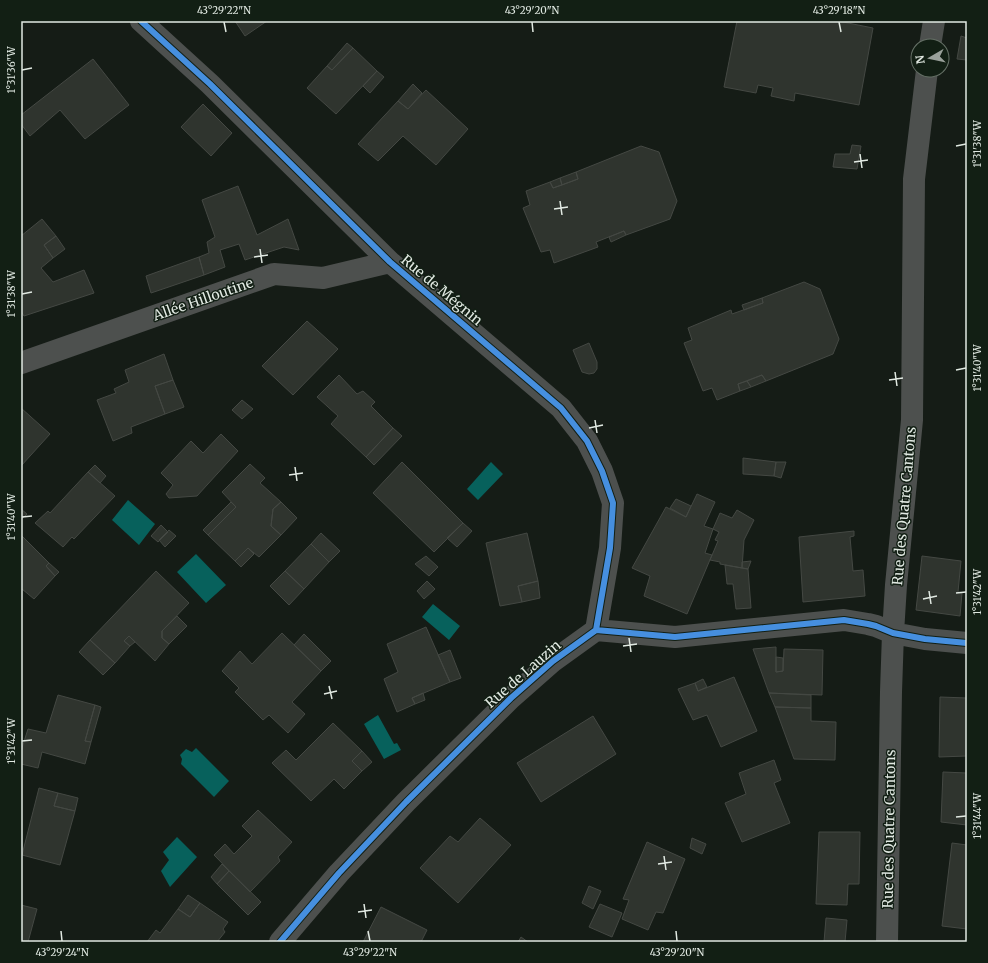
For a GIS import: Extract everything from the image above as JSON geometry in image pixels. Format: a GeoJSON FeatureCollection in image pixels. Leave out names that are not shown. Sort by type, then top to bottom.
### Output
{"type":"FeatureCollection","features":[{"type":"Feature","properties":{"kind":"street","name":"Rue de Mégnin"},"geometry":{"type":"LineString","coordinates":[[141,21],[210,84],[390,262],[561,408],[588,441],[602,471],[613,503],[610,548],[596,630]]}},
{"type":"Feature","properties":{"kind":"street"},"geometry":{"type":"LineString","coordinates":[[931,38],[934,21]]}},
{"type":"Feature","properties":{"kind":"street","name":"Rue des Quatre Cantons"},"geometry":{"type":"LineString","coordinates":[[888,942],[893,633],[896,585],[912,420],[914,179],[926,78]]}},
{"type":"Feature","properties":{"kind":"street","name":"Allée Hilloutine"},"geometry":{"type":"LineString","coordinates":[[21,363],[274,274],[323,278],[390,262]]}},
{"type":"Feature","properties":{"kind":"street"},"geometry":{"type":"LineString","coordinates":[[596,630],[675,637],[844,620],[876,626],[893,633],[967,643]]}},
{"type":"Feature","properties":{"kind":"street","name":"Rue de Lauzin"},"geometry":{"type":"LineString","coordinates":[[280,942],[339,873],[406,802],[511,698],[553,661],[596,630]]}},
{"type":"Feature","properties":{"kind":"water"},"geometry":{"type":"Polygon","coordinates":[[[491,462],[503,474],[478,500],[467,489],[491,462]]]}},
{"type":"Feature","properties":{"kind":"water"},"geometry":{"type":"Polygon","coordinates":[[[128,500],[155,524],[139,545],[112,520],[128,500]]]}},
{"type":"Feature","properties":{"kind":"water"},"geometry":{"type":"Polygon","coordinates":[[[196,554],[226,585],[206,603],[177,572],[196,554]]]}},
{"type":"Feature","properties":{"kind":"water"},"geometry":{"type":"Polygon","coordinates":[[[433,604],[460,626],[449,640],[422,617],[433,604]]]}},
{"type":"Feature","properties":{"kind":"water"},"geometry":{"type":"Polygon","coordinates":[[[378,715],[394,744],[397,743],[401,750],[384,759],[364,724],[378,715]]]}},
{"type":"Feature","properties":{"kind":"water"},"geometry":{"type":"Polygon","coordinates":[[[196,748],[229,781],[214,797],[181,764],[182,759],[180,755],[186,749],[192,752],[196,748]]]}},
{"type":"Feature","properties":{"kind":"water"},"geometry":{"type":"Polygon","coordinates":[[[177,837],[197,857],[170,887],[161,871],[169,860],[163,852],[177,837]]]}},
{"type":"Feature","properties":{"kind":"building"},"geometry":{"type":"Polygon","coordinates":[[[235,21],[267,21],[245,36],[235,21]]]}},
{"type":"Feature","properties":{"kind":"building"},"geometry":{"type":"Polygon","coordinates":[[[737,21],[838,21],[873,28],[859,105],[795,93],[794,101],[771,96],[773,88],[758,85],[756,93],[724,87],[737,21]]]}},
{"type":"Feature","properties":{"kind":"building"},"geometry":{"type":"Polygon","coordinates":[[[961,36],[967,38],[967,60],[957,59],[961,36]]]}},
{"type":"Feature","properties":{"kind":"building"},"geometry":{"type":"Polygon","coordinates":[[[347,43],[353,48],[332,70],[327,66],[347,43]]]}},
{"type":"Feature","properties":{"kind":"building"},"geometry":{"type":"Polygon","coordinates":[[[353,48],[377,71],[336,114],[307,88],[327,66],[332,70],[353,48]]]}},
{"type":"Feature","properties":{"kind":"building"},"geometry":{"type":"Polygon","coordinates":[[[93,59],[129,105],[85,139],[60,110],[30,136],[21,124],[21,115],[93,59]]]}},
{"type":"Feature","properties":{"kind":"building"},"geometry":{"type":"Polygon","coordinates":[[[377,71],[384,77],[370,93],[363,86],[377,71]]]}},
{"type":"Feature","properties":{"kind":"building"},"geometry":{"type":"Polygon","coordinates":[[[413,84],[422,93],[408,109],[398,101],[413,84]]]}},
{"type":"Feature","properties":{"kind":"building"},"geometry":{"type":"Polygon","coordinates":[[[426,90],[468,129],[436,165],[403,136],[378,161],[358,144],[398,101],[408,109],[426,90]]]}},
{"type":"Feature","properties":{"kind":"building"},"geometry":{"type":"Polygon","coordinates":[[[203,104],[232,133],[211,156],[181,127],[203,104]]]}},
{"type":"Feature","properties":{"kind":"building"},"geometry":{"type":"Polygon","coordinates":[[[852,145],[861,146],[857,169],[833,167],[835,154],[850,154],[852,145]]]}},
{"type":"Feature","properties":{"kind":"building"},"geometry":{"type":"Polygon","coordinates":[[[641,146],[659,152],[677,201],[670,219],[626,235],[624,231],[596,242],[598,247],[554,263],[550,250],[541,252],[523,208],[530,205],[526,191],[550,182],[553,188],[578,179],[576,172],[641,146]]]}},
{"type":"Feature","properties":{"kind":"building"},"geometry":{"type":"Polygon","coordinates":[[[576,172],[578,179],[562,185],[560,178],[576,172]]]}},
{"type":"Feature","properties":{"kind":"building"},"geometry":{"type":"Polygon","coordinates":[[[560,178],[562,185],[553,188],[550,182],[560,178]]]}},
{"type":"Feature","properties":{"kind":"building"},"geometry":{"type":"Polygon","coordinates":[[[238,186],[257,235],[288,219],[299,250],[284,247],[245,260],[239,244],[220,250],[225,267],[204,275],[199,257],[209,253],[207,242],[215,237],[202,200],[238,186]]]}},
{"type":"Feature","properties":{"kind":"building"},"geometry":{"type":"Polygon","coordinates":[[[42,219],[56,236],[44,245],[53,258],[41,268],[53,282],[84,270],[94,293],[24,316],[21,311],[21,236],[42,219]]]}},
{"type":"Feature","properties":{"kind":"building"},"geometry":{"type":"Polygon","coordinates":[[[624,231],[626,235],[611,242],[609,237],[624,231]]]}},
{"type":"Feature","properties":{"kind":"building"},"geometry":{"type":"Polygon","coordinates":[[[56,236],[65,249],[53,258],[44,245],[56,236]]]}},
{"type":"Feature","properties":{"kind":"building"},"geometry":{"type":"Polygon","coordinates":[[[199,257],[204,275],[151,293],[146,276],[199,257]]]}},
{"type":"Feature","properties":{"kind":"building"},"geometry":{"type":"Polygon","coordinates":[[[804,282],[820,289],[839,339],[833,354],[766,381],[762,375],[738,384],[740,391],[717,400],[712,388],[703,391],[684,343],[692,340],[688,328],[731,310],[732,314],[763,303],[762,298],[804,282]]]}},
{"type":"Feature","properties":{"kind":"building"},"geometry":{"type":"Polygon","coordinates":[[[762,298],[763,303],[744,310],[742,305],[762,298]]]}},
{"type":"Feature","properties":{"kind":"building"},"geometry":{"type":"Polygon","coordinates":[[[307,321],[338,349],[293,395],[262,366],[307,321]]]}},
{"type":"Feature","properties":{"kind":"building"},"geometry":{"type":"Polygon","coordinates":[[[589,343],[597,362],[597,369],[594,373],[589,374],[582,372],[573,350],[589,343]]]}},
{"type":"Feature","properties":{"kind":"building"},"geometry":{"type":"Polygon","coordinates":[[[164,354],[173,380],[155,386],[165,414],[131,427],[132,433],[113,441],[97,400],[116,393],[114,389],[129,382],[125,370],[164,354]]]}},
{"type":"Feature","properties":{"kind":"building"},"geometry":{"type":"Polygon","coordinates":[[[339,375],[357,394],[363,391],[375,402],[371,406],[393,428],[366,457],[331,424],[338,416],[317,397],[339,375]]]}},
{"type":"Feature","properties":{"kind":"building"},"geometry":{"type":"Polygon","coordinates":[[[762,375],[766,381],[751,387],[747,381],[762,375]]]}},
{"type":"Feature","properties":{"kind":"building"},"geometry":{"type":"Polygon","coordinates":[[[173,380],[184,407],[165,414],[155,386],[173,380]]]}},
{"type":"Feature","properties":{"kind":"building"},"geometry":{"type":"Polygon","coordinates":[[[747,381],[751,387],[740,391],[738,384],[747,381]]]}},
{"type":"Feature","properties":{"kind":"building"},"geometry":{"type":"Polygon","coordinates":[[[242,400],[253,409],[242,419],[232,410],[242,400]]]}},
{"type":"Feature","properties":{"kind":"building"},"geometry":{"type":"Polygon","coordinates":[[[21,408],[50,434],[21,466],[21,408]]]}},
{"type":"Feature","properties":{"kind":"building"},"geometry":{"type":"Polygon","coordinates":[[[393,428],[402,436],[374,465],[366,457],[393,428]]]}},
{"type":"Feature","properties":{"kind":"building"},"geometry":{"type":"Polygon","coordinates":[[[221,434],[238,451],[197,496],[169,498],[166,494],[173,485],[161,473],[191,441],[203,453],[221,434]]]}},
{"type":"Feature","properties":{"kind":"building"},"geometry":{"type":"Polygon","coordinates":[[[743,458],[776,462],[774,476],[743,474],[743,458]]]}},
{"type":"Feature","properties":{"kind":"building"},"geometry":{"type":"Polygon","coordinates":[[[402,462],[463,523],[434,552],[373,493],[402,462]]]}},
{"type":"Feature","properties":{"kind":"building"},"geometry":{"type":"Polygon","coordinates":[[[776,462],[786,462],[781,478],[774,476],[776,462]]]}},
{"type":"Feature","properties":{"kind":"building"},"geometry":{"type":"Polygon","coordinates":[[[250,464],[265,478],[260,483],[281,502],[273,509],[271,526],[281,535],[259,557],[248,548],[235,561],[208,535],[236,507],[222,492],[250,464]]]}},
{"type":"Feature","properties":{"kind":"building"},"geometry":{"type":"Polygon","coordinates":[[[95,465],[106,476],[100,483],[88,472],[95,465]]]}},
{"type":"Feature","properties":{"kind":"building"},"geometry":{"type":"Polygon","coordinates":[[[88,472],[115,496],[74,539],[72,537],[63,547],[35,523],[48,511],[50,513],[88,472]]]}},
{"type":"Feature","properties":{"kind":"building"},"geometry":{"type":"Polygon","coordinates":[[[697,494],[715,502],[704,526],[713,529],[705,553],[712,555],[687,614],[644,596],[650,576],[632,568],[666,507],[686,517],[697,494]]]}},
{"type":"Feature","properties":{"kind":"building"},"geometry":{"type":"Polygon","coordinates":[[[676,499],[691,506],[686,517],[670,508],[676,499]]]}},
{"type":"Feature","properties":{"kind":"building"},"geometry":{"type":"Polygon","coordinates":[[[231,502],[236,507],[208,535],[203,530],[231,502]]]}},
{"type":"Feature","properties":{"kind":"building"},"geometry":{"type":"Polygon","coordinates":[[[281,502],[297,518],[281,535],[271,526],[273,509],[281,502]]]}},
{"type":"Feature","properties":{"kind":"building"},"geometry":{"type":"Polygon","coordinates":[[[21,509],[27,514],[21,520],[21,509]]]}},
{"type":"Feature","properties":{"kind":"building"},"geometry":{"type":"Polygon","coordinates":[[[737,510],[754,520],[744,540],[742,568],[720,564],[720,562],[710,560],[718,541],[715,540],[719,532],[713,529],[720,513],[732,518],[737,510]]]}},
{"type":"Feature","properties":{"kind":"building"},"geometry":{"type":"Polygon","coordinates":[[[463,523],[472,531],[457,547],[447,538],[463,523]]]}},
{"type":"Feature","properties":{"kind":"building"},"geometry":{"type":"Polygon","coordinates":[[[161,525],[168,532],[158,542],[151,536],[161,525]]]}},
{"type":"Feature","properties":{"kind":"building"},"geometry":{"type":"Polygon","coordinates":[[[169,530],[176,536],[165,547],[159,540],[169,530]]]}},
{"type":"Feature","properties":{"kind":"building"},"geometry":{"type":"Polygon","coordinates":[[[854,531],[854,536],[850,537],[853,571],[863,570],[865,596],[803,602],[799,537],[854,531]]]}},
{"type":"Feature","properties":{"kind":"building"},"geometry":{"type":"Polygon","coordinates":[[[321,533],[340,551],[329,562],[311,544],[321,533]]]}},
{"type":"Feature","properties":{"kind":"building"},"geometry":{"type":"Polygon","coordinates":[[[527,533],[538,581],[518,586],[522,602],[500,606],[486,543],[527,533]]]}},
{"type":"Feature","properties":{"kind":"building"},"geometry":{"type":"Polygon","coordinates":[[[21,535],[49,563],[46,566],[55,576],[34,599],[22,589],[21,590],[21,535]]]}},
{"type":"Feature","properties":{"kind":"building"},"geometry":{"type":"Polygon","coordinates":[[[311,544],[329,562],[304,589],[285,571],[311,544]]]}},
{"type":"Feature","properties":{"kind":"building"},"geometry":{"type":"Polygon","coordinates":[[[248,548],[254,554],[241,567],[235,561],[248,548]]]}},
{"type":"Feature","properties":{"kind":"building"},"geometry":{"type":"Polygon","coordinates":[[[426,556],[438,567],[429,576],[415,564],[426,556]]]}},
{"type":"Feature","properties":{"kind":"building"},"geometry":{"type":"Polygon","coordinates":[[[922,556],[961,561],[958,592],[962,593],[960,616],[916,610],[922,556]]]}},
{"type":"Feature","properties":{"kind":"building"},"geometry":{"type":"Polygon","coordinates":[[[751,561],[748,569],[742,568],[742,562],[751,561]]]}},
{"type":"Feature","properties":{"kind":"building"},"geometry":{"type":"Polygon","coordinates":[[[49,563],[59,572],[55,576],[46,566],[49,563]]]}},
{"type":"Feature","properties":{"kind":"building"},"geometry":{"type":"Polygon","coordinates":[[[725,565],[748,569],[751,608],[736,609],[733,584],[727,584],[725,565]]]}},
{"type":"Feature","properties":{"kind":"building"},"geometry":{"type":"Polygon","coordinates":[[[156,571],[189,603],[162,631],[162,638],[169,644],[155,661],[129,636],[124,641],[130,646],[115,663],[90,640],[156,571]]]}},
{"type":"Feature","properties":{"kind":"building"},"geometry":{"type":"Polygon","coordinates":[[[285,571],[304,589],[289,605],[270,586],[285,571]]]}},
{"type":"Feature","properties":{"kind":"building"},"geometry":{"type":"Polygon","coordinates":[[[427,581],[435,589],[424,599],[417,591],[427,581]]]}},
{"type":"Feature","properties":{"kind":"building"},"geometry":{"type":"Polygon","coordinates":[[[538,581],[540,598],[522,602],[518,586],[538,581]]]}},
{"type":"Feature","properties":{"kind":"building"},"geometry":{"type":"Polygon","coordinates":[[[177,616],[187,626],[169,644],[162,638],[162,631],[177,616]]]}},
{"type":"Feature","properties":{"kind":"building"},"geometry":{"type":"Polygon","coordinates":[[[426,627],[450,682],[412,698],[415,704],[397,712],[384,679],[398,672],[387,644],[426,627]]]}},
{"type":"Feature","properties":{"kind":"building"},"geometry":{"type":"Polygon","coordinates":[[[282,633],[321,671],[292,702],[305,714],[288,733],[269,715],[263,720],[235,692],[239,688],[222,671],[240,651],[252,664],[282,633]]]}},
{"type":"Feature","properties":{"kind":"building"},"geometry":{"type":"Polygon","coordinates":[[[304,634],[331,661],[321,671],[294,645],[304,634]]]}},
{"type":"Feature","properties":{"kind":"building"},"geometry":{"type":"Polygon","coordinates":[[[129,636],[135,642],[130,646],[124,641],[129,636]]]}},
{"type":"Feature","properties":{"kind":"building"},"geometry":{"type":"Polygon","coordinates":[[[90,640],[115,663],[103,675],[79,652],[90,640]]]}},
{"type":"Feature","properties":{"kind":"building"},"geometry":{"type":"Polygon","coordinates":[[[776,647],[776,672],[783,671],[784,649],[823,650],[822,695],[769,693],[753,649],[776,647]]]}},
{"type":"Feature","properties":{"kind":"building"},"geometry":{"type":"Polygon","coordinates":[[[450,650],[461,678],[450,682],[438,655],[450,650]]]}},
{"type":"Feature","properties":{"kind":"building"},"geometry":{"type":"Polygon","coordinates":[[[776,657],[783,658],[783,671],[776,672],[776,657]]]}},
{"type":"Feature","properties":{"kind":"building"},"geometry":{"type":"Polygon","coordinates":[[[734,677],[757,731],[721,747],[707,715],[693,720],[678,689],[695,683],[698,691],[734,677]]]}},
{"type":"Feature","properties":{"kind":"building"},"geometry":{"type":"Polygon","coordinates":[[[703,679],[707,687],[698,691],[695,683],[703,679]]]}},
{"type":"Feature","properties":{"kind":"building"},"geometry":{"type":"Polygon","coordinates":[[[423,693],[425,700],[415,704],[412,698],[423,693]]]}},
{"type":"Feature","properties":{"kind":"building"},"geometry":{"type":"Polygon","coordinates":[[[769,693],[811,695],[811,708],[775,707],[769,693]]]}},
{"type":"Feature","properties":{"kind":"building"},"geometry":{"type":"Polygon","coordinates":[[[58,695],[95,705],[85,741],[91,742],[85,764],[42,752],[38,768],[21,764],[21,751],[28,729],[46,733],[58,695]]]}},
{"type":"Feature","properties":{"kind":"building"},"geometry":{"type":"Polygon","coordinates":[[[940,697],[967,698],[967,756],[939,757],[940,697]]]}},
{"type":"Feature","properties":{"kind":"building"},"geometry":{"type":"Polygon","coordinates":[[[95,705],[101,707],[91,742],[85,741],[95,705]]]}},
{"type":"Feature","properties":{"kind":"building"},"geometry":{"type":"Polygon","coordinates":[[[775,707],[811,708],[811,721],[836,722],[835,760],[794,759],[775,707]]]}},
{"type":"Feature","properties":{"kind":"building"},"geometry":{"type":"Polygon","coordinates":[[[593,716],[616,754],[541,802],[517,763],[593,716]]]}},
{"type":"Feature","properties":{"kind":"building"},"geometry":{"type":"Polygon","coordinates":[[[333,723],[362,751],[352,761],[362,771],[344,789],[334,779],[311,801],[272,763],[286,750],[296,760],[333,723]]]}},
{"type":"Feature","properties":{"kind":"building"},"geometry":{"type":"Polygon","coordinates":[[[362,751],[372,762],[362,771],[352,761],[362,751]]]}},
{"type":"Feature","properties":{"kind":"building"},"geometry":{"type":"Polygon","coordinates":[[[774,760],[781,780],[774,783],[790,823],[742,842],[725,803],[746,794],[739,773],[774,760]]]}},
{"type":"Feature","properties":{"kind":"building"},"geometry":{"type":"Polygon","coordinates":[[[943,772],[967,773],[967,825],[941,822],[943,772]]]}},
{"type":"Feature","properties":{"kind":"building"},"geometry":{"type":"Polygon","coordinates":[[[39,788],[58,793],[54,806],[75,811],[60,865],[22,855],[39,788]]]}},
{"type":"Feature","properties":{"kind":"building"},"geometry":{"type":"Polygon","coordinates":[[[58,793],[78,798],[75,811],[54,806],[58,793]]]}},
{"type":"Feature","properties":{"kind":"building"},"geometry":{"type":"Polygon","coordinates":[[[258,810],[292,842],[278,857],[280,861],[250,892],[214,855],[225,844],[234,854],[252,836],[242,826],[258,810]]]}},
{"type":"Feature","properties":{"kind":"building"},"geometry":{"type":"Polygon","coordinates":[[[480,818],[511,845],[458,903],[420,868],[450,836],[458,842],[480,818]]]}},
{"type":"Feature","properties":{"kind":"building"},"geometry":{"type":"Polygon","coordinates":[[[819,832],[860,832],[859,884],[848,884],[847,905],[816,904],[819,832]]]}},
{"type":"Feature","properties":{"kind":"building"},"geometry":{"type":"Polygon","coordinates":[[[692,838],[706,844],[702,854],[690,848],[692,838]]]}},
{"type":"Feature","properties":{"kind":"building"},"geometry":{"type":"Polygon","coordinates":[[[647,842],[685,859],[663,913],[656,912],[648,930],[622,919],[629,900],[623,899],[647,842]]]}},
{"type":"Feature","properties":{"kind":"building"},"geometry":{"type":"Polygon","coordinates":[[[952,843],[967,845],[967,929],[942,926],[952,843]]]}},
{"type":"Feature","properties":{"kind":"building"},"geometry":{"type":"Polygon","coordinates":[[[222,864],[229,871],[217,884],[211,877],[222,864]]]}},
{"type":"Feature","properties":{"kind":"building"},"geometry":{"type":"Polygon","coordinates":[[[229,871],[261,902],[248,915],[217,884],[229,871]]]}},
{"type":"Feature","properties":{"kind":"building"},"geometry":{"type":"Polygon","coordinates":[[[589,886],[601,891],[593,909],[582,903],[589,886]]]}},
{"type":"Feature","properties":{"kind":"building"},"geometry":{"type":"Polygon","coordinates":[[[188,895],[200,903],[190,917],[178,909],[188,895]]]}},
{"type":"Feature","properties":{"kind":"building"},"geometry":{"type":"Polygon","coordinates":[[[200,903],[228,922],[223,929],[225,932],[217,942],[147,942],[156,930],[160,933],[178,909],[190,917],[200,903]]]}},
{"type":"Feature","properties":{"kind":"building"},"geometry":{"type":"Polygon","coordinates":[[[600,904],[622,913],[612,937],[589,927],[600,904]]]}},
{"type":"Feature","properties":{"kind":"building"},"geometry":{"type":"Polygon","coordinates":[[[21,905],[37,909],[28,942],[21,941],[21,905]]]}},
{"type":"Feature","properties":{"kind":"building"},"geometry":{"type":"Polygon","coordinates":[[[381,907],[427,930],[421,942],[363,942],[381,907]]]}},
{"type":"Feature","properties":{"kind":"building"},"geometry":{"type":"Polygon","coordinates":[[[826,918],[847,920],[845,942],[824,942],[826,918]]]}},
{"type":"Feature","properties":{"kind":"building"},"geometry":{"type":"Polygon","coordinates":[[[521,937],[528,942],[518,942],[521,937]]]}},
{"type":"Feature","properties":{"kind":"cycle path"},"geometry":{"type":"LineString","coordinates":[[141,21],[210,84],[390,262],[561,408],[587,441],[602,471],[613,503],[610,548],[596,630]]}},
{"type":"Feature","properties":{"kind":"cycle path"},"geometry":{"type":"LineString","coordinates":[[280,942],[339,873],[406,802],[511,698],[553,661],[596,630],[675,637],[844,620],[868,624],[893,633],[925,639],[967,643]]}}]}
